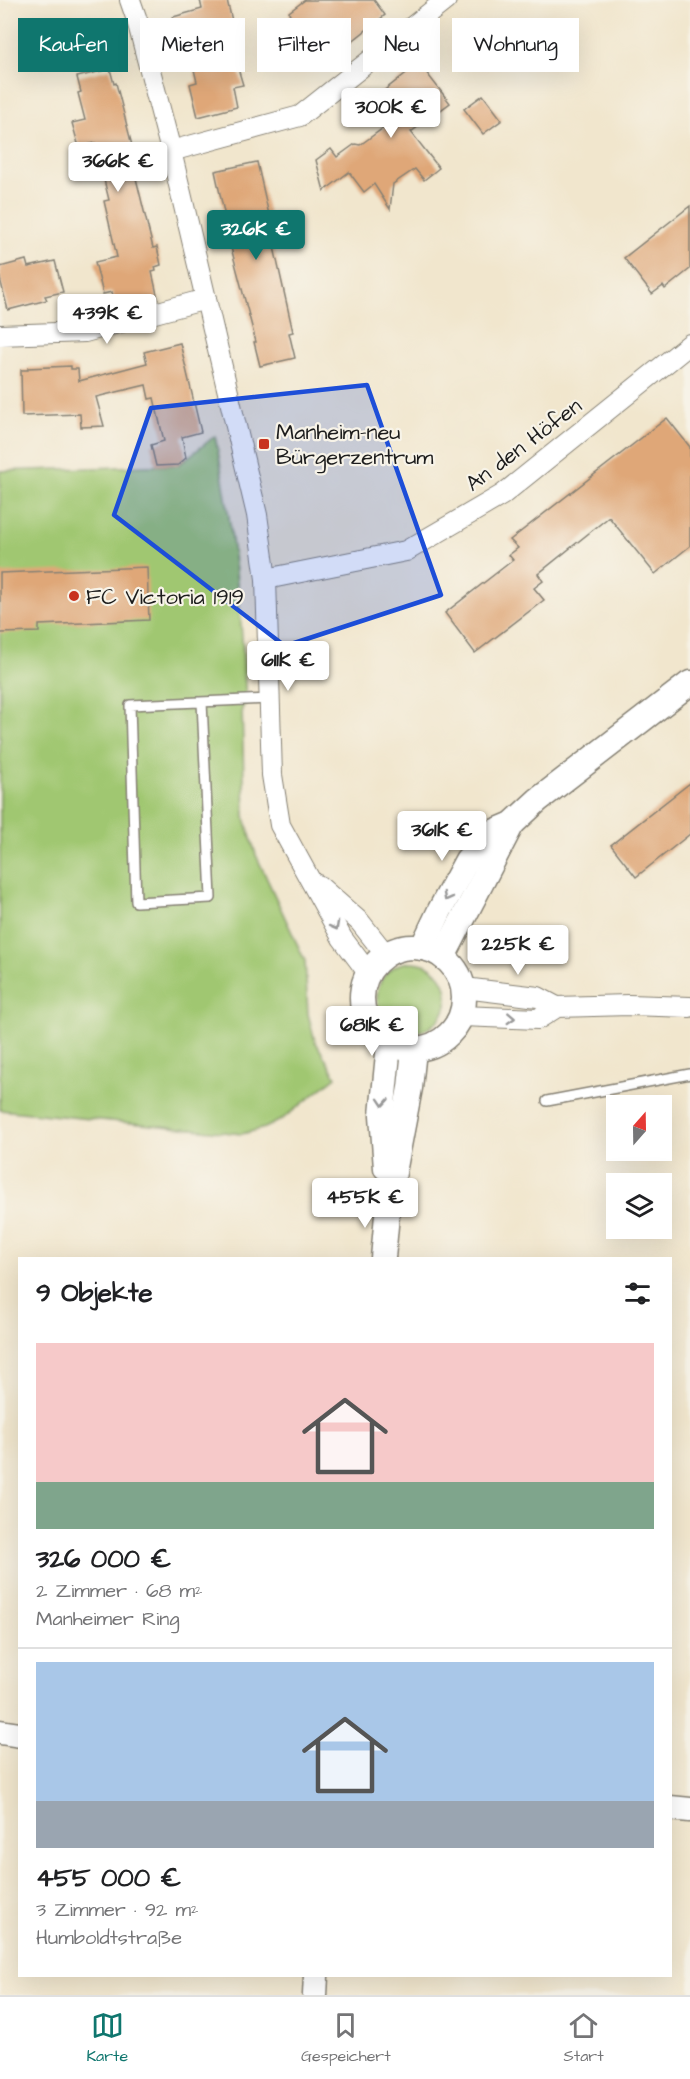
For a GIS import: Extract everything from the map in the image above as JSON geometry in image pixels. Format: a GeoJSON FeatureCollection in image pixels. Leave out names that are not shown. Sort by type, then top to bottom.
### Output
{"type":"FeatureCollection","features":[{"type":"Feature","properties":{"kind":"street"},"geometry":{"type":"LineString","coordinates":[[130,0],[171,151],[256,515],[266,579],[272,775],[280,825],[342,938],[369,974]]}},
{"type":"Feature","properties":{"kind":"street"},"geometry":{"type":"LineString","coordinates":[[171,151],[300,116],[446,0]]}},
{"type":"Feature","properties":{"kind":"street"},"geometry":{"type":"LineString","coordinates":[[0,335],[85,332],[206,299]]}},
{"type":"Feature","properties":{"kind":"street","name":"An den Höfen"},"geometry":{"type":"LineString","coordinates":[[266,579],[406,551],[502,495],[690,344]]}},
{"type":"Feature","properties":{"kind":"street"},"geometry":{"type":"LineString","coordinates":[[433,953],[440,910],[467,860],[493,832],[512,824],[538,800],[690,683]]}},
{"type":"Feature","properties":{"kind":"street"},"geometry":{"type":"LineString","coordinates":[[307,875],[360,922],[386,955]]}},
{"type":"Feature","properties":{"kind":"street"},"geometry":{"type":"LineString","coordinates":[[404,948],[433,953],[459,976],[464,988],[465,1002],[462,1016],[443,1040],[429,1047],[414,1050],[389,1044],[376,1034],[367,1021],[362,1005],[363,989],[369,974],[376,963],[386,955],[404,948]]}},
{"type":"Feature","properties":{"kind":"street"},"geometry":{"type":"LineString","coordinates":[[464,988],[538,997],[557,1007],[628,1005],[690,1007]]}},
{"type":"Feature","properties":{"kind":"street"},"geometry":{"type":"LineString","coordinates":[[462,1016],[538,1019],[557,1007]]}},
{"type":"Feature","properties":{"kind":"street"},"geometry":{"type":"LineString","coordinates":[[388,1204],[382,1115],[389,1044]]}},
{"type":"Feature","properties":{"kind":"street"},"geometry":{"type":"LineString","coordinates":[[382,1257],[388,1204],[410,1088],[414,1050]]}},
{"type":"Feature","properties":{"kind":"street"},"geometry":{"type":"LineString","coordinates":[[0,1732],[18,1735]]}},
{"type":"Feature","properties":{"kind":"street"},"geometry":{"type":"LineString","coordinates":[[672,1808],[690,1810]]}},
{"type":"Feature","properties":{"kind":"street"},"geometry":{"type":"LineString","coordinates":[[315,1995],[316,1977]]}},
{"type":"Feature","properties":{"kind":"lane"},"geometry":{"type":"LineString","coordinates":[[202,702],[211,898],[136,902],[130,705],[270,699]]}},
{"type":"Feature","properties":{"kind":"lane"},"geometry":{"type":"LineString","coordinates":[[547,1101],[690,1074]]}},
{"type":"Feature","properties":{"kind":"highlighted area"},"geometry":{"type":"Polygon","coordinates":[[[367,385],[441,595],[285,646],[114,515],[151,408],[367,385]]]}},
{"type":"Feature","properties":{"kind":"green space"},"geometry":{"type":"Polygon","coordinates":[[[215,436],[232,536],[242,636],[246,703],[242,708],[245,818],[256,855],[305,961],[308,1014],[315,1041],[336,1077],[281,1120],[265,1128],[242,1134],[0,1110],[0,471],[178,465],[215,436]]]}},
{"type":"Feature","properties":{"kind":"green space"},"geometry":{"type":"Polygon","coordinates":[[[412,962],[431,968],[441,978],[447,997],[441,1016],[431,1026],[412,1032],[393,1026],[383,1016],[377,997],[383,978],[393,968],[412,962]]]}},
{"type":"Feature","properties":{"kind":"building"},"geometry":{"type":"Polygon","coordinates":[[[200,0],[227,0],[231,18],[173,18],[202,9],[200,0]]]}},
{"type":"Feature","properties":{"kind":"building"},"geometry":{"type":"Polygon","coordinates":[[[305,0],[374,0],[385,15],[381,18],[363,18],[363,33],[351,42],[351,18],[290,18],[289,12],[305,0]]]}},
{"type":"Feature","properties":{"kind":"building"},"geometry":{"type":"Polygon","coordinates":[[[98,72],[111,72],[114,84],[116,83],[138,169],[134,170],[153,248],[157,247],[161,265],[155,267],[156,271],[152,272],[158,299],[116,310],[112,292],[103,294],[95,262],[117,257],[104,201],[109,200],[95,143],[79,147],[72,123],[85,120],[78,93],[81,92],[77,77],[98,72]]]}},
{"type":"Feature","properties":{"kind":"building"},"geometry":{"type":"Polygon","coordinates":[[[195,72],[239,72],[243,85],[233,87],[237,107],[198,117],[190,84],[197,82],[195,72]]]}},
{"type":"Feature","properties":{"kind":"building"},"geometry":{"type":"Polygon","coordinates":[[[408,72],[426,72],[450,103],[411,132],[439,168],[424,180],[415,169],[393,184],[390,209],[374,184],[364,192],[349,172],[324,191],[316,160],[331,149],[337,157],[355,144],[360,145],[394,120],[376,97],[408,72]]]}},
{"type":"Feature","properties":{"kind":"building"},"geometry":{"type":"Polygon","coordinates":[[[483,95],[502,120],[483,134],[464,109],[483,95]]]}},
{"type":"Feature","properties":{"kind":"building"},"geometry":{"type":"Polygon","coordinates":[[[257,162],[293,332],[289,333],[295,358],[260,366],[254,342],[256,342],[229,240],[215,171],[257,162]]]}},
{"type":"Feature","properties":{"kind":"building"},"geometry":{"type":"Polygon","coordinates":[[[690,206],[690,269],[665,289],[663,286],[652,294],[624,258],[690,206]]]}},
{"type":"Feature","properties":{"kind":"building"},"geometry":{"type":"Polygon","coordinates":[[[26,260],[28,267],[55,261],[63,292],[45,296],[47,300],[8,310],[0,279],[0,267],[26,260]]]}},
{"type":"Feature","properties":{"kind":"building"},"geometry":{"type":"Polygon","coordinates":[[[180,343],[201,432],[182,437],[186,458],[178,465],[156,466],[151,445],[164,441],[154,398],[149,399],[146,385],[96,397],[104,426],[81,427],[80,414],[22,416],[21,370],[71,366],[71,369],[78,369],[79,381],[147,363],[144,352],[180,343]]]}},
{"type":"Feature","properties":{"kind":"building"},"geometry":{"type":"Polygon","coordinates":[[[667,418],[690,447],[690,546],[655,574],[609,517],[538,574],[543,581],[534,588],[544,600],[475,653],[445,613],[513,560],[509,555],[518,548],[510,540],[667,418]]]}},
{"type":"Feature","properties":{"kind":"building","name":"FC Victoria 1919"},"geometry":{"type":"Polygon","coordinates":[[[147,567],[149,620],[39,625],[39,632],[0,633],[0,573],[147,567]]]}},
{"type":"Feature","properties":{"kind":"building"},"geometry":{"type":"Polygon","coordinates":[[[690,783],[690,834],[636,877],[611,845],[690,783]]]}},
{"type":"Feature","properties":{"kind":"place","name":"Manheim-neu Bürgerzentrum"},"geometry":{"type":"Point","coordinates":[264,444]}},
{"type":"Feature","properties":{"kind":"place","name":"FC Victoria 1919"},"geometry":{"type":"Point","coordinates":[74,596]}}]}
